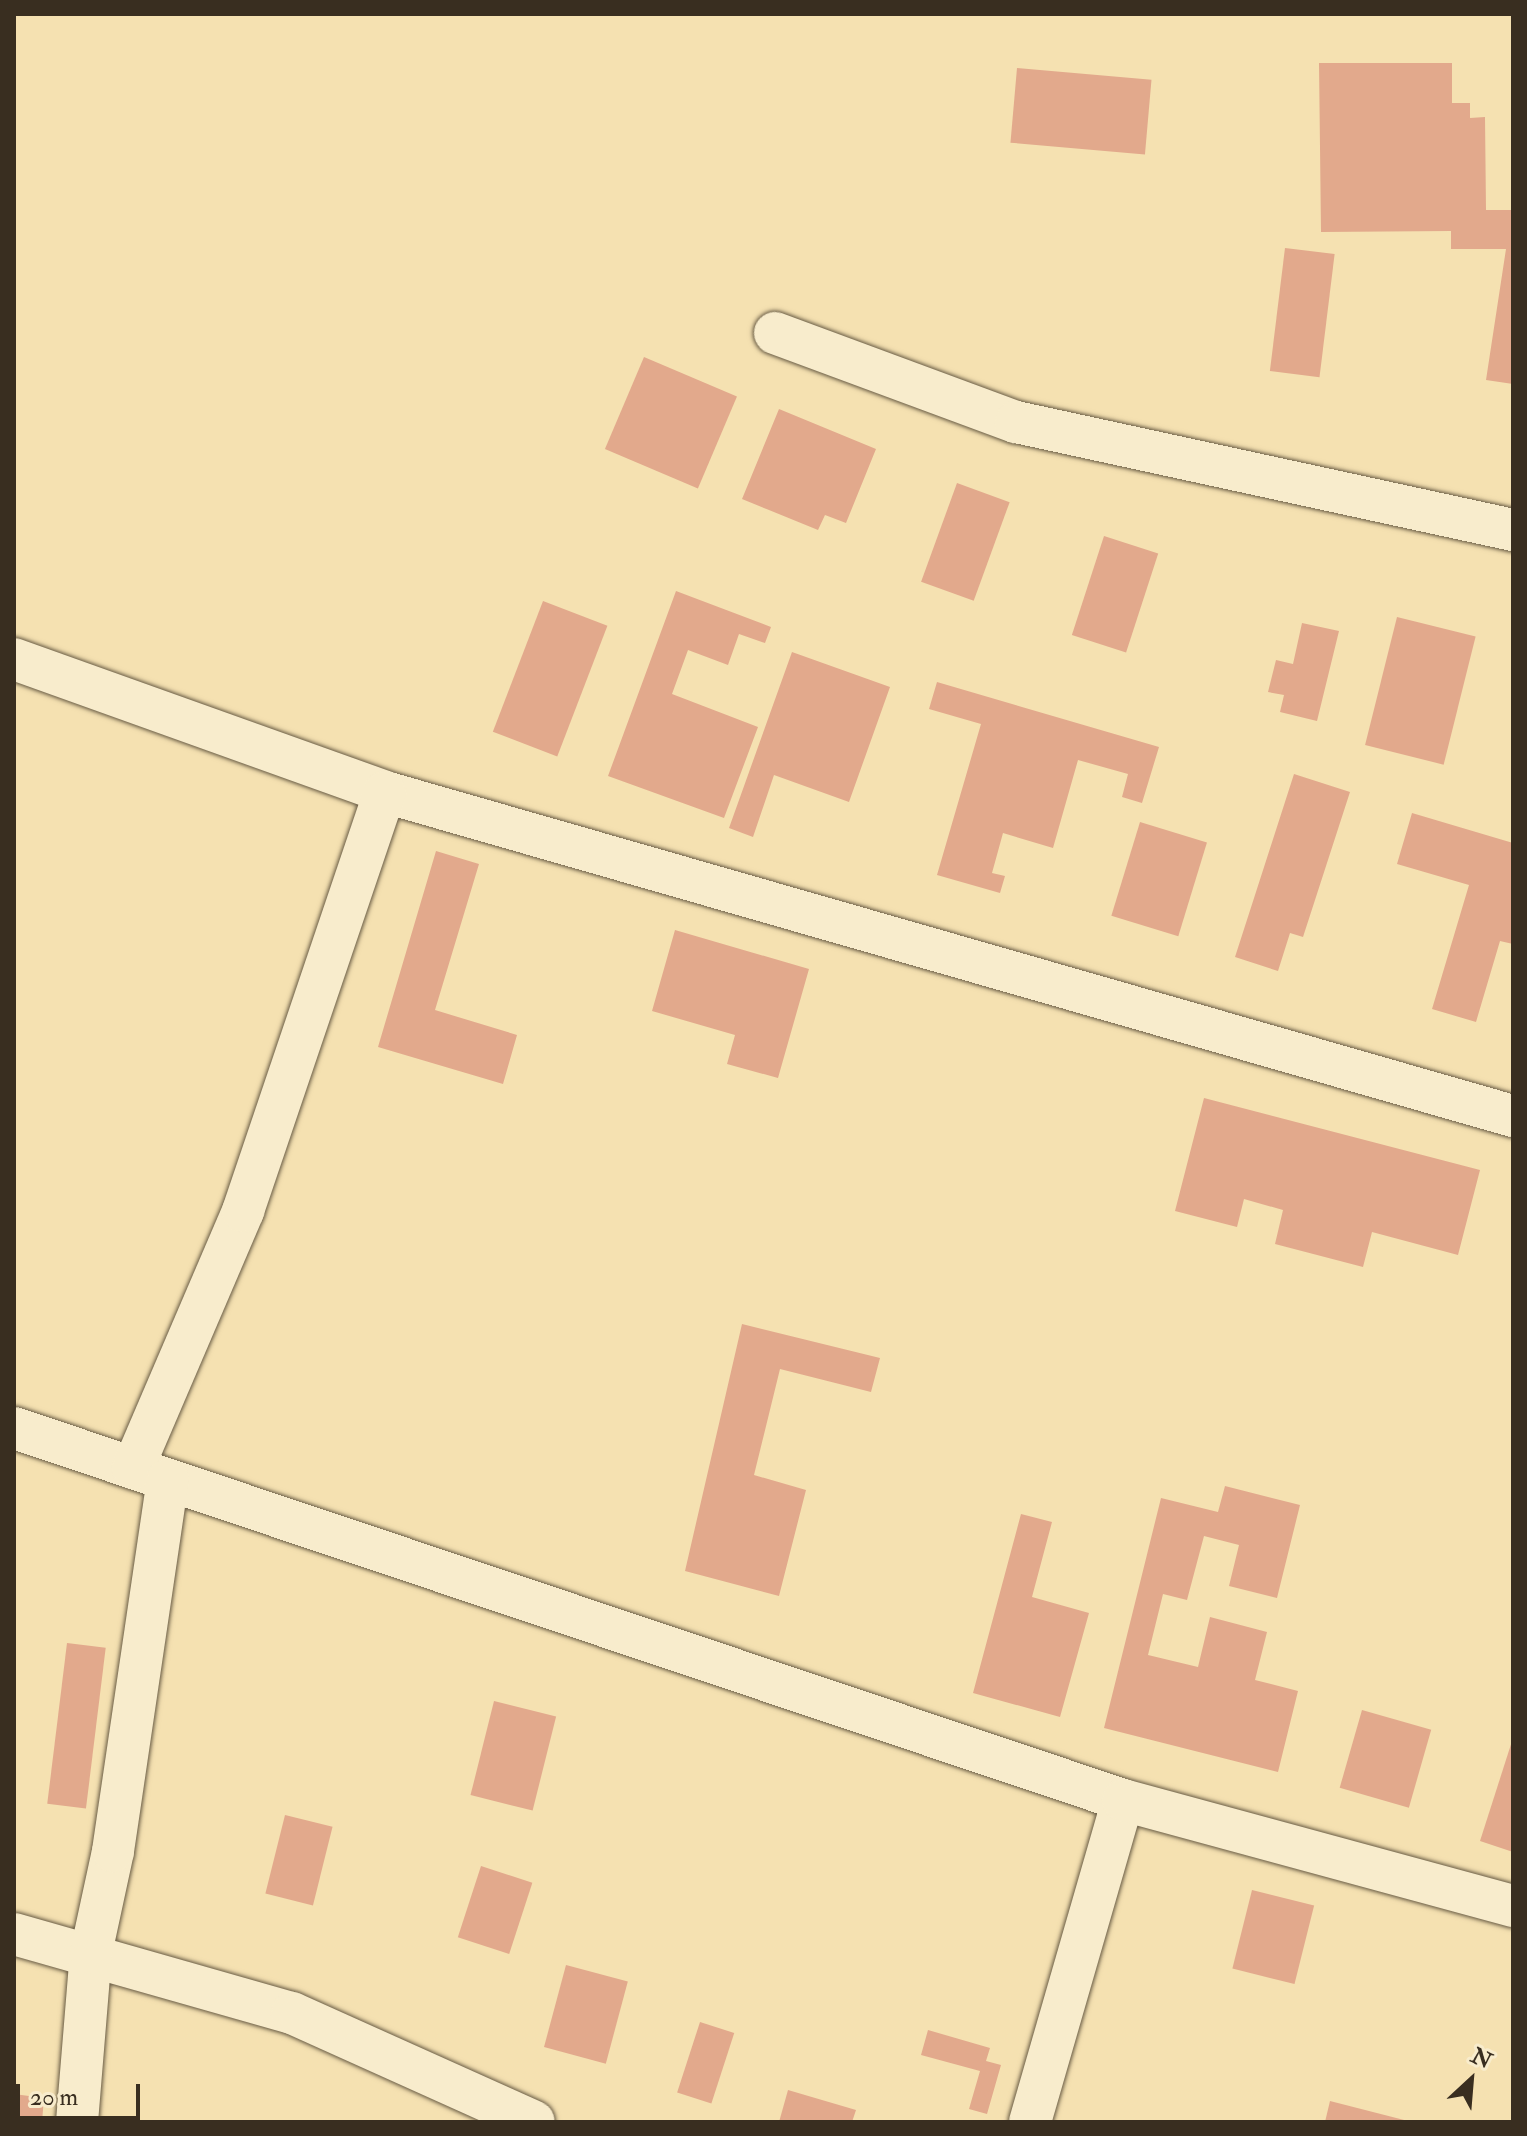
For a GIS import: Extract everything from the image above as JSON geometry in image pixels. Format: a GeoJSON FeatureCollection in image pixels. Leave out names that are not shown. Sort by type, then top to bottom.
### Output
{"type":"FeatureCollection","features":[{"type":"Feature","properties":{"kind":"street"},"geometry":{"type":"LineString","coordinates":[[775,333],[1016,422],[1513,530]]}},
{"type":"Feature","properties":{"kind":"street"},"geometry":{"type":"LineString","coordinates":[[14,659],[385,792],[1513,1116]]}},
{"type":"Feature","properties":{"kind":"street"},"geometry":{"type":"LineString","coordinates":[[77,2122],[91,1953],[113,1851],[150,1474],[385,792]]}},
{"type":"Feature","properties":{"kind":"street"},"geometry":{"type":"LineString","coordinates":[[14,1428],[1123,1800],[1513,1906]]}},
{"type":"Feature","properties":{"kind":"street"},"geometry":{"type":"LineString","coordinates":[[1030,2122],[1123,1800]]}},
{"type":"Feature","properties":{"kind":"street"},"geometry":{"type":"LineString","coordinates":[[14,1934],[91,1953],[292,2013],[519,2119]]}},
{"type":"Feature","properties":{"kind":"building"},"geometry":{"type":"Polygon","coordinates":[[[1319,63],[1452,63],[1452,103],[1470,103],[1470,118],[1485,117],[1486,210],[1513,210],[1513,384],[1486,380],[1506,249],[1451,249],[1451,231],[1321,232],[1319,63]]]}},
{"type":"Feature","properties":{"kind":"building"},"geometry":{"type":"Polygon","coordinates":[[[1017,68],[1151,80],[1145,154],[1010,143],[1017,68]]]}},
{"type":"Feature","properties":{"kind":"building"},"geometry":{"type":"Polygon","coordinates":[[[1285,248],[1335,254],[1320,377],[1270,371],[1285,248]]]}},
{"type":"Feature","properties":{"kind":"building"},"geometry":{"type":"Polygon","coordinates":[[[644,357],[737,396],[698,489],[605,449],[644,357]]]}},
{"type":"Feature","properties":{"kind":"building"},"geometry":{"type":"Polygon","coordinates":[[[779,409],[876,449],[846,523],[825,515],[818,530],[742,499],[779,409]]]}},
{"type":"Feature","properties":{"kind":"building"},"geometry":{"type":"Polygon","coordinates":[[[957,483],[1010,502],[974,601],[921,582],[957,483]]]}},
{"type":"Feature","properties":{"kind":"building"},"geometry":{"type":"Polygon","coordinates":[[[1104,536],[1158,554],[1126,653],[1072,635],[1104,536]]]}},
{"type":"Feature","properties":{"kind":"building"},"geometry":{"type":"Polygon","coordinates":[[[676,591],[771,627],[765,643],[739,634],[728,665],[688,650],[672,694],[758,727],[724,818],[608,776],[676,591]]]}},
{"type":"Feature","properties":{"kind":"building"},"geometry":{"type":"Polygon","coordinates":[[[543,601],[607,626],[557,756],[493,732],[543,601]]]}},
{"type":"Feature","properties":{"kind":"building"},"geometry":{"type":"Polygon","coordinates":[[[1397,617],[1476,637],[1444,765],[1365,745],[1397,617]]]}},
{"type":"Feature","properties":{"kind":"building"},"geometry":{"type":"Polygon","coordinates":[[[1302,623],[1339,631],[1317,721],[1280,712],[1284,695],[1268,692],[1276,660],[1293,664],[1302,623]]]}},
{"type":"Feature","properties":{"kind":"building"},"geometry":{"type":"Polygon","coordinates":[[[792,652],[890,687],[849,802],[774,775],[753,837],[729,828],[792,652]]]}},
{"type":"Feature","properties":{"kind":"building"},"geometry":{"type":"Polygon","coordinates":[[[937,682],[1159,747],[1142,803],[1122,797],[1128,774],[1078,760],[1053,848],[1003,833],[992,873],[1005,876],[1000,893],[937,875],[981,724],[929,709],[937,682]]]}},
{"type":"Feature","properties":{"kind":"building"},"geometry":{"type":"Polygon","coordinates":[[[1294,774],[1350,792],[1303,937],[1290,933],[1278,971],[1235,957],[1294,774]]]}},
{"type":"Feature","properties":{"kind":"building"},"geometry":{"type":"Polygon","coordinates":[[[1412,813],[1513,843],[1513,944],[1500,941],[1476,1022],[1432,1009],[1469,885],[1397,864],[1412,813]]]}},
{"type":"Feature","properties":{"kind":"building"},"geometry":{"type":"Polygon","coordinates":[[[1140,822],[1207,842],[1178,936],[1111,916],[1140,822]]]}},
{"type":"Feature","properties":{"kind":"building"},"geometry":{"type":"Polygon","coordinates":[[[436,851],[479,864],[435,1010],[517,1035],[503,1084],[378,1047],[436,851]]]}},
{"type":"Feature","properties":{"kind":"building"},"geometry":{"type":"Polygon","coordinates":[[[675,930],[809,969],[778,1078],[727,1064],[735,1035],[652,1011],[675,930]]]}},
{"type":"Feature","properties":{"kind":"building"},"geometry":{"type":"Polygon","coordinates":[[[1204,1098],[1480,1170],[1458,1255],[1372,1232],[1363,1267],[1275,1244],[1283,1210],[1244,1199],[1237,1227],[1175,1211],[1204,1098]]]}},
{"type":"Feature","properties":{"kind":"building"},"geometry":{"type":"Polygon","coordinates":[[[742,1324],[880,1358],[871,1392],[780,1369],[754,1475],[806,1490],[779,1596],[685,1571],[742,1324]]]}},
{"type":"Feature","properties":{"kind":"building"},"geometry":{"type":"Polygon","coordinates":[[[1225,1486],[1300,1505],[1277,1598],[1229,1586],[1239,1545],[1204,1536],[1187,1600],[1163,1594],[1148,1655],[1198,1667],[1210,1617],[1267,1632],[1255,1680],[1298,1691],[1278,1772],[1104,1728],[1161,1498],[1218,1512],[1225,1486]]]}},
{"type":"Feature","properties":{"kind":"building"},"geometry":{"type":"Polygon","coordinates":[[[1021,1514],[1052,1522],[1032,1597],[1089,1613],[1060,1717],[973,1693],[1021,1514]]]}},
{"type":"Feature","properties":{"kind":"building"},"geometry":{"type":"Polygon","coordinates":[[[67,1643],[106,1648],[86,1809],[47,1804],[67,1643]]]}},
{"type":"Feature","properties":{"kind":"building"},"geometry":{"type":"Polygon","coordinates":[[[494,1701],[556,1716],[533,1811],[471,1795],[494,1701]]]}},
{"type":"Feature","properties":{"kind":"building"},"geometry":{"type":"Polygon","coordinates":[[[1362,1710],[1431,1730],[1409,1808],[1340,1788],[1362,1710]]]}},
{"type":"Feature","properties":{"kind":"building"},"geometry":{"type":"Polygon","coordinates":[[[1513,1738],[1513,1852],[1480,1841],[1513,1738]]]}},
{"type":"Feature","properties":{"kind":"building"},"geometry":{"type":"Polygon","coordinates":[[[285,1815],[333,1827],[313,1905],[265,1894],[285,1815]]]}},
{"type":"Feature","properties":{"kind":"building"},"geometry":{"type":"Polygon","coordinates":[[[481,1866],[532,1883],[509,1954],[458,1937],[481,1866]]]}},
{"type":"Feature","properties":{"kind":"building"},"geometry":{"type":"Polygon","coordinates":[[[1252,1890],[1314,1905],[1295,1984],[1232,1969],[1252,1890]]]}},
{"type":"Feature","properties":{"kind":"building"},"geometry":{"type":"Polygon","coordinates":[[[566,1965],[628,1982],[606,2064],[544,2047],[566,1965]]]}},
{"type":"Feature","properties":{"kind":"building"},"geometry":{"type":"Polygon","coordinates":[[[700,2022],[734,2033],[711,2104],[677,2092],[700,2022]]]}},
{"type":"Feature","properties":{"kind":"building"},"geometry":{"type":"Polygon","coordinates":[[[928,2030],[990,2048],[986,2061],[1001,2065],[987,2114],[969,2109],[980,2071],[921,2055],[928,2030]]]}},
{"type":"Feature","properties":{"kind":"building"},"geometry":{"type":"Polygon","coordinates":[[[788,2090],[856,2110],[852,2122],[779,2122],[788,2090]]]}},
{"type":"Feature","properties":{"kind":"building"},"geometry":{"type":"Polygon","coordinates":[[[14,2094],[44,2098],[42,2122],[14,2122],[14,2094]]]}},
{"type":"Feature","properties":{"kind":"building"},"geometry":{"type":"Polygon","coordinates":[[[1330,2101],[1408,2121],[1408,2122],[1325,2122],[1330,2101]]]}}]}
